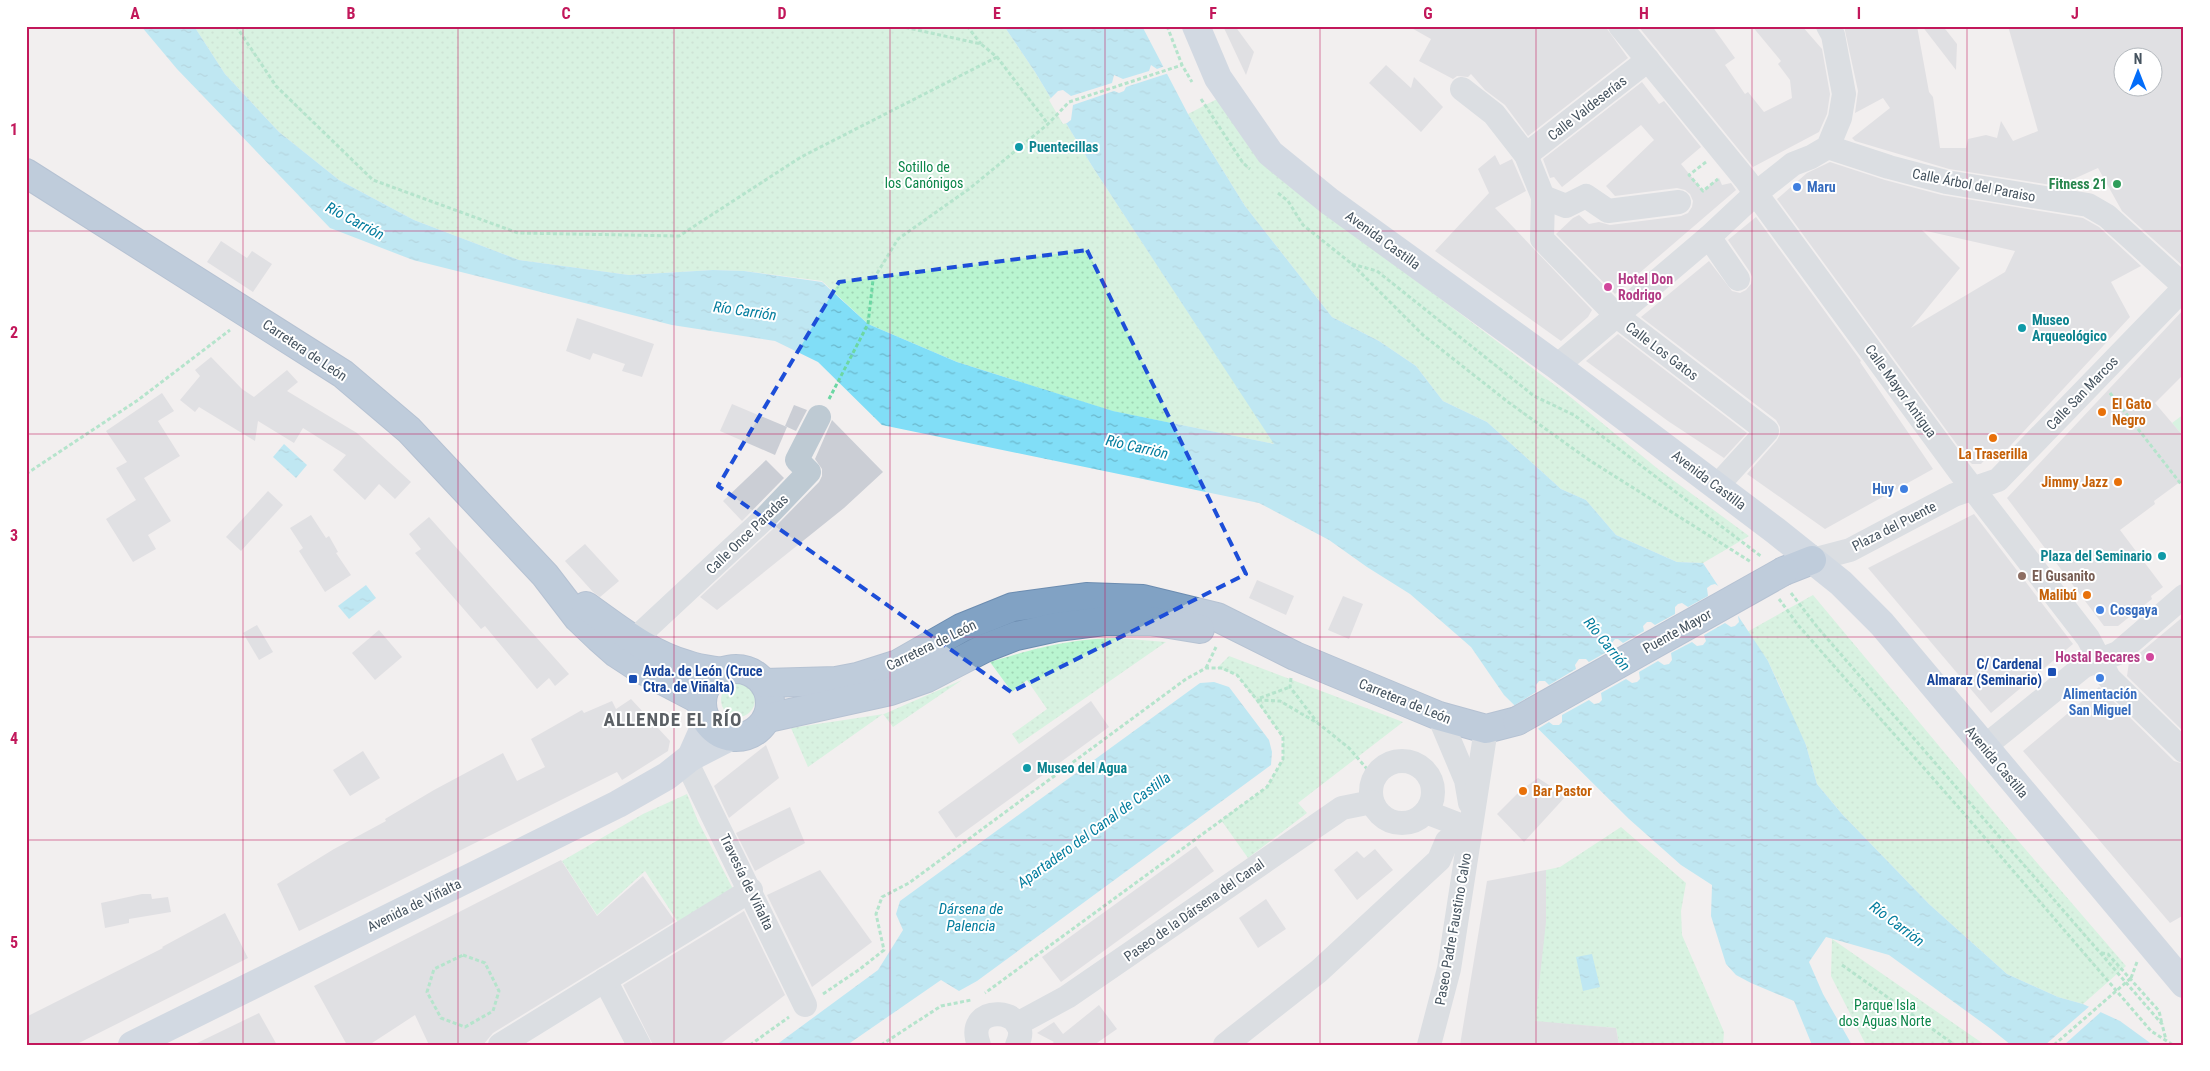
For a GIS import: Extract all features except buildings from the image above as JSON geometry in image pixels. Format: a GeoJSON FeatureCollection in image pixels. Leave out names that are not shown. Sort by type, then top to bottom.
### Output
{"type":"FeatureCollection","features":[{"type":"Feature","properties":{"kind":"highway","name":"Carretera de León"},"geometry":{"type":"LineString","coordinates":[[26,173],[343,374],[409,430],[545,575],[578,618],[616,652],[704,711]]}},
{"type":"Feature","properties":{"kind":"highway","name":"Puente Mayor"},"geometry":{"type":"LineString","coordinates":[[1517,721],[1812,560]]}},
{"type":"Feature","properties":{"kind":"highway","name":"Carretera de León"},"geometry":{"type":"LineString","coordinates":[[545,575],[659,654],[687,665],[722,672]]}},
{"type":"Feature","properties":{"kind":"highway","name":"Carretera de León"},"geometry":{"type":"LineString","coordinates":[[764,684],[836,681],[857,677],[898,664],[961,628],[1013,608],[1086,597],[1143,599],[1217,617],[1292,668]]}},
{"type":"Feature","properties":{"kind":"highway","name":"Carretera de León"},"geometry":{"type":"LineString","coordinates":[[768,718],[890,691],[927,678],[985,648],[1016,636],[1056,627],[1104,620],[1151,621],[1200,629],[1292,668],[1439,716],[1486,729],[1517,721]]}},
{"type":"Feature","properties":{"kind":"highway"},"geometry":{"type":"LineString","coordinates":[[734,669],[746,670],[756,675],[764,684],[771,700],[768,718],[759,730],[750,735],[741,738],[730,737],[713,729],[704,711],[708,684],[722,672],[734,669]]}},
{"type":"Feature","properties":{"kind":"main road","name":"Avenida Castilla"},"geometry":{"type":"LineString","coordinates":[[1196,26],[1218,78],[1270,153],[1329,201],[1557,366],[1842,583],[1882,624],[1984,747],[2180,974]]}},
{"type":"Feature","properties":{"kind":"main road"},"geometry":{"type":"LineString","coordinates":[[688,759],[704,711]]}},
{"type":"Feature","properties":{"kind":"main road","name":"Avenida de Viñalta"},"geometry":{"type":"LineString","coordinates":[[132,1045],[618,804],[667,776],[688,759],[730,737]]}},
{"type":"Feature","properties":{"kind":"street","name":"Calle Mayor Antigua"},"geometry":{"type":"LineString","coordinates":[[1620,26],[1756,194],[1974,489],[2088,638],[2109,678],[2184,751]]}},
{"type":"Feature","properties":{"kind":"street"},"geometry":{"type":"LineString","coordinates":[[1557,366],[1793,164],[1811,157],[1828,147],[1840,118],[1844,94],[1833,35],[1828,26]]}},
{"type":"Feature","properties":{"kind":"street","name":"Calle Valdeserías"},"geometry":{"type":"LineString","coordinates":[[1526,155],[1648,60]]}},
{"type":"Feature","properties":{"kind":"street"},"geometry":{"type":"LineString","coordinates":[[1462,89],[1494,114],[1526,155],[1543,197],[1566,206],[1586,196],[1608,211],[1680,202]]}},
{"type":"Feature","properties":{"kind":"street","name":"Calle Árbol del Paraiso"},"geometry":{"type":"LineString","coordinates":[[1828,147],[1889,168],[1946,182],[2088,206],[2107,216],[2184,287]]}},
{"type":"Feature","properties":{"kind":"street","name":"Calle Los Gatos"},"geometry":{"type":"LineString","coordinates":[[1543,197],[1542,239],[1617,316],[1768,431],[1717,486]]}},
{"type":"Feature","properties":{"kind":"street"},"geometry":{"type":"LineString","coordinates":[[1709,237],[1738,280]]}},
{"type":"Feature","properties":{"kind":"street","name":"Calle San Marcos"},"geometry":{"type":"LineString","coordinates":[[1974,489],[1998,480],[2184,287]]}},
{"type":"Feature","properties":{"kind":"street","name":"Calle Once Paradas"},"geometry":{"type":"LineString","coordinates":[[635,639],[765,518],[809,472],[797,460],[819,417]]}},
{"type":"Feature","properties":{"kind":"street","name":"Plaza del Puente"},"geometry":{"type":"LineString","coordinates":[[1812,560],[1850,550],[1954,495],[1974,489]]}},
{"type":"Feature","properties":{"kind":"street"},"geometry":{"type":"LineString","coordinates":[[1984,747],[2084,666],[2118,652],[2184,596]]}},
{"type":"Feature","properties":{"kind":"street","name":"Paseo Padre Faustino Calvo"},"geometry":{"type":"LineString","coordinates":[[1429,1045],[1449,969],[1464,833],[1466,780],[1439,716]]}},
{"type":"Feature","properties":{"kind":"street","name":"Paseo Padre Faustino Calvo"},"geometry":{"type":"LineString","coordinates":[[1464,833],[1486,729]]}},
{"type":"Feature","properties":{"kind":"street","name":"Travesía de Viñalta"},"geometry":{"type":"LineString","coordinates":[[688,759],[805,1005]]}},
{"type":"Feature","properties":{"kind":"street"},"geometry":{"type":"LineString","coordinates":[[1396,760],[1407,760],[1418,764],[1426,771],[1431,781],[1432,797],[1422,815],[1400,823],[1391,821],[1376,811],[1372,802],[1370,791],[1374,777],[1386,764],[1396,760]]}},
{"type":"Feature","properties":{"kind":"street","name":"Paseo de la Dársena del Canal"},"geometry":{"type":"LineString","coordinates":[[1017,1034],[1067,997],[1342,808],[1372,802]]}},
{"type":"Feature","properties":{"kind":"street"},"geometry":{"type":"LineString","coordinates":[[1225,1045],[1246,1036],[1439,860],[1464,833],[1422,815]]}},
{"type":"Feature","properties":{"kind":"street"},"geometry":{"type":"LineString","coordinates":[[500,1045],[751,890]]}},
{"type":"Feature","properties":{"kind":"street"},"geometry":{"type":"LineString","coordinates":[[605,980],[639,1045]]}},
{"type":"Feature","properties":{"kind":"street"},"geometry":{"type":"LineString","coordinates":[[979,1045],[976,1038],[976,1029],[986,1016],[995,1013],[1003,1013],[1011,1017],[1017,1034]]}},
{"type":"Feature","properties":{"kind":"path"},"geometry":{"type":"LineString","coordinates":[[236,26],[276,86],[373,180],[518,233],[679,236],[801,157],[997,57]]}},
{"type":"Feature","properties":{"kind":"path"},"geometry":{"type":"LineString","coordinates":[[898,26],[981,44]]}},
{"type":"Feature","properties":{"kind":"path"},"geometry":{"type":"LineString","coordinates":[[967,26],[981,44],[997,57],[1048,124]]}},
{"type":"Feature","properties":{"kind":"path"},"geometry":{"type":"LineString","coordinates":[[819,417],[868,324],[873,280],[898,240],[935,214],[1048,124],[1069,102],[1182,65]]}},
{"type":"Feature","properties":{"kind":"path"},"geometry":{"type":"LineString","coordinates":[[1698,186],[1689,175],[1721,150]]}},
{"type":"Feature","properties":{"kind":"path"},"geometry":{"type":"LineString","coordinates":[[1753,563],[1589,460],[1508,402],[1422,335],[1352,264],[1377,271],[1534,396],[1574,415],[1759,553],[1818,628],[2162,1024]]}},
{"type":"Feature","properties":{"kind":"path"},"geometry":{"type":"LineString","coordinates":[[26,474],[138,400],[250,314]]}},
{"type":"Feature","properties":{"kind":"path"},"geometry":{"type":"LineString","coordinates":[[2098,377],[2184,488]]}},
{"type":"Feature","properties":{"kind":"path"},"geometry":{"type":"LineString","coordinates":[[1778,579],[1798,625],[2151,1031],[2173,1045]]}},
{"type":"Feature","properties":{"kind":"path"},"geometry":{"type":"LineString","coordinates":[[750,1045],[805,1005],[860,969],[884,950],[876,914],[882,897],[909,883],[1186,679],[1206,668],[1222,668],[1237,675],[1283,737],[1283,760],[1267,787],[984,994]]}},
{"type":"Feature","properties":{"kind":"path"},"geometry":{"type":"LineString","coordinates":[[1292,668],[1290,687],[1319,724]]}},
{"type":"Feature","properties":{"kind":"path"},"geometry":{"type":"LineString","coordinates":[[1257,700],[1290,687]]}},
{"type":"Feature","properties":{"kind":"path"},"geometry":{"type":"LineString","coordinates":[[1257,700],[1280,701],[1319,724],[1349,748],[1374,777]]}},
{"type":"Feature","properties":{"kind":"path"},"geometry":{"type":"LineString","coordinates":[[2100,953],[2108,954],[2159,1011],[2166,1040]]}},
{"type":"Feature","properties":{"kind":"path"},"geometry":{"type":"LineString","coordinates":[[462,955],[485,963],[499,991],[493,1011],[464,1026],[441,1018],[427,992],[434,969],[448,962],[462,955]]}},
{"type":"Feature","properties":{"kind":"path"},"geometry":{"type":"LineString","coordinates":[[1842,965],[1954,1045]]}},
{"type":"Feature","properties":{"kind":"path"},"geometry":{"type":"LineString","coordinates":[[2054,1045],[2131,978]]}},
{"type":"Feature","properties":{"kind":"path"},"geometry":{"type":"LineString","coordinates":[[881,1045],[941,1006],[976,999]]}},
{"type":"Feature","properties":{"kind":"highlighted area"},"geometry":{"type":"Polygon","coordinates":[[[1087,250],[1246,574],[1011,692],[718,486],[839,282],[1087,250]]]}},
{"type":"Feature","properties":{"kind":"green space","name":"Sotillo de los Canónigos"},"geometry":{"type":"Polygon","coordinates":[[[194,26],[1004,26],[1035,72],[1092,166],[1275,444],[1112,411],[957,362],[868,324],[822,281],[744,271],[713,270],[629,275],[519,260],[414,220],[339,180],[279,132],[225,74],[194,26]]]}},
{"type":"Feature","properties":{"kind":"green space"},"geometry":{"type":"Polygon","coordinates":[[[1219,98],[1319,207],[1568,395],[1658,469],[1749,536],[1703,563],[1677,562],[1616,535],[1586,500],[1561,489],[1487,422],[1443,401],[1416,366],[1379,341],[1332,317],[1245,206],[1188,114],[1219,98]]]}},
{"type":"Feature","properties":{"kind":"green space"},"geometry":{"type":"Polygon","coordinates":[[[2184,414],[2184,437],[2172,423],[2184,414]]]}},
{"type":"Feature","properties":{"kind":"green space"},"geometry":{"type":"Polygon","coordinates":[[[1813,595],[2020,843],[2126,966],[2083,1004],[2058,997],[2007,974],[1929,904],[1842,814],[1817,784],[1806,745],[1792,718],[1783,693],[1768,661],[1747,632],[1813,595]]]}},
{"type":"Feature","properties":{"kind":"green space"},"geometry":{"type":"Polygon","coordinates":[[[1117,638],[1166,642],[1019,744],[1012,734],[1047,709],[1027,680],[1012,692],[990,662],[1053,645],[1083,640],[1117,638]]]}},
{"type":"Feature","properties":{"kind":"green space"},"geometry":{"type":"Polygon","coordinates":[[[1229,656],[1403,722],[1298,803],[1307,813],[1248,858],[1221,820],[1267,787],[1283,759],[1283,737],[1237,675],[1217,668],[1229,656]]]}},
{"type":"Feature","properties":{"kind":"green space"},"geometry":{"type":"Polygon","coordinates":[[[962,680],[893,727],[884,714],[962,680]]]}},
{"type":"Feature","properties":{"kind":"green space"},"geometry":{"type":"Polygon","coordinates":[[[738,683],[750,688],[755,700],[750,712],[738,717],[726,712],[721,700],[726,688],[738,683]]]}},
{"type":"Feature","properties":{"kind":"green space"},"geometry":{"type":"Polygon","coordinates":[[[883,714],[808,767],[791,728],[883,714]]]}},
{"type":"Feature","properties":{"kind":"green space"},"geometry":{"type":"Polygon","coordinates":[[[687,794],[698,821],[734,891],[679,924],[645,871],[597,915],[562,861],[643,814],[687,794]]]}},
{"type":"Feature","properties":{"kind":"green space"},"geometry":{"type":"Polygon","coordinates":[[[1621,827],[1686,883],[1681,911],[1682,935],[1724,1032],[1723,1045],[1619,1045],[1616,1028],[1552,1023],[1533,1039],[1546,870],[1560,867],[1621,827]]]}},
{"type":"Feature","properties":{"kind":"green space","name":"Parque Isla dos Aguas Norte"},"geometry":{"type":"Polygon","coordinates":[[[1832,939],[1985,1045],[1866,1045],[1831,976],[1832,939]]]}},
{"type":"Feature","properties":{"kind":"water","name":"Río Carrión"},"geometry":{"type":"Polygon","coordinates":[[[141,26],[194,26],[225,74],[279,132],[339,180],[414,220],[519,260],[629,275],[713,270],[744,271],[822,282],[868,324],[957,362],[1113,411],[1274,444],[1092,166],[1035,72],[1004,26],[1142,26],[1188,114],[1245,206],[1332,317],[1379,341],[1416,366],[1443,401],[1487,422],[1561,489],[1586,500],[1616,535],[1677,562],[1703,563],[1768,661],[1806,745],[1817,784],[1842,814],[1929,904],[2007,974],[2058,997],[2083,1004],[2120,1021],[2153,1045],[2011,1045],[1889,955],[1826,937],[1809,962],[1823,994],[1852,1045],[1812,1045],[1794,1001],[1736,975],[1726,964],[1711,916],[1712,885],[1681,865],[1629,819],[1504,695],[1471,647],[1410,594],[1329,540],[1259,503],[882,425],[818,362],[775,341],[672,325],[413,260],[330,228],[177,69],[141,26]]]}},
{"type":"Feature","properties":{"kind":"water"},"geometry":{"type":"Polygon","coordinates":[[[284,444],[307,465],[296,478],[273,457],[284,444]]]}},
{"type":"Feature","properties":{"kind":"water"},"geometry":{"type":"Polygon","coordinates":[[[366,585],[376,598],[349,619],[338,606],[366,585]]]}},
{"type":"Feature","properties":{"kind":"water","name":"Dársena de Palencia"},"geometry":{"type":"Polygon","coordinates":[[[1214,682],[1229,687],[1269,740],[1272,752],[1271,765],[977,981],[959,991],[941,980],[847,1045],[776,1045],[878,970],[903,930],[896,914],[900,901],[1200,683],[1214,682]]]}},
{"type":"Feature","properties":{"kind":"water"},"geometry":{"type":"Polygon","coordinates":[[[1592,954],[1600,987],[1583,991],[1576,957],[1592,954]]]}},
{"type":"Feature","properties":{"kind":"pier"},"geometry":{"type":"Polygon","coordinates":[[[1151,65],[1157,69],[1165,66],[1169,73],[1126,87],[1124,91],[1119,93],[1114,91],[1073,105],[1071,120],[1067,123],[1063,124],[1049,100],[1058,91],[1063,90],[1071,96],[1112,83],[1114,75],[1123,79],[1149,71],[1151,65]]]}},
{"type":"Feature","properties":{"kind":"pier"},"geometry":{"type":"Polygon","coordinates":[[[1715,584],[1722,588],[1740,614],[1738,616],[1739,622],[1735,626],[1731,627],[1725,623],[1704,635],[1706,641],[1703,645],[1697,646],[1692,642],[1671,653],[1672,660],[1669,664],[1664,665],[1658,661],[1639,672],[1640,679],[1637,682],[1632,683],[1626,679],[1601,693],[1602,700],[1599,703],[1594,704],[1589,700],[1562,715],[1562,722],[1559,725],[1553,725],[1549,722],[1536,730],[1512,707],[1536,692],[1536,685],[1539,681],[1545,681],[1549,685],[1576,669],[1575,665],[1579,659],[1586,659],[1589,662],[1612,649],[1611,644],[1615,639],[1623,643],[1644,631],[1643,626],[1647,622],[1655,625],[1675,614],[1675,607],[1678,604],[1682,603],[1688,607],[1708,596],[1707,588],[1715,584]]]}},
{"type":"Feature","properties":{"kind":"pier"},"geometry":{"type":"Polygon","coordinates":[[[2091,1005],[2103,1010],[2064,1045],[2045,1045],[2091,1005]]]}},
{"type":"Feature","properties":{"kind":"place","name":"Puentecillas"},"geometry":{"type":"Point","coordinates":[1019,147]}},
{"type":"Feature","properties":{"kind":"place","name":"Fitness 21"},"geometry":{"type":"Point","coordinates":[2117,184]}},
{"type":"Feature","properties":{"kind":"place","name":"Maru"},"geometry":{"type":"Point","coordinates":[1797,187]}},
{"type":"Feature","properties":{"kind":"place","name":"Hotel Don Rodrigo"},"geometry":{"type":"Point","coordinates":[1608,287]}},
{"type":"Feature","properties":{"kind":"place","name":"Museo Arqueológico"},"geometry":{"type":"Point","coordinates":[2022,328]}},
{"type":"Feature","properties":{"kind":"place","name":"El Gato Negro"},"geometry":{"type":"Point","coordinates":[2102,412]}},
{"type":"Feature","properties":{"kind":"place","name":"La Traserilla"},"geometry":{"type":"Point","coordinates":[1993,438]}},
{"type":"Feature","properties":{"kind":"place","name":"Jimmy Jazz"},"geometry":{"type":"Point","coordinates":[2118,482]}},
{"type":"Feature","properties":{"kind":"place","name":"Huy"},"geometry":{"type":"Point","coordinates":[1904,489]}},
{"type":"Feature","properties":{"kind":"place","name":"Plaza del Seminario"},"geometry":{"type":"Point","coordinates":[2162,556]}},
{"type":"Feature","properties":{"kind":"place","name":"El Gusanito"},"geometry":{"type":"Point","coordinates":[2022,576]}},
{"type":"Feature","properties":{"kind":"place","name":"Malibú"},"geometry":{"type":"Point","coordinates":[2087,595]}},
{"type":"Feature","properties":{"kind":"place","name":"Cosgaya"},"geometry":{"type":"Point","coordinates":[2100,610]}},
{"type":"Feature","properties":{"kind":"place","name":"Hostal Becares"},"geometry":{"type":"Point","coordinates":[2150,657]}},
{"type":"Feature","properties":{"kind":"place","name":"C/ Cardenal Almaraz (Seminario)"},"geometry":{"type":"Point","coordinates":[2052,672]}},
{"type":"Feature","properties":{"kind":"place","name":"Alimentación San Miguel"},"geometry":{"type":"Point","coordinates":[2100,678]}},
{"type":"Feature","properties":{"kind":"place","name":"Avda. de León (Cruce Ctra. de Viñalta)"},"geometry":{"type":"Point","coordinates":[633,679]}},
{"type":"Feature","properties":{"kind":"place","name":"Museo del Agua"},"geometry":{"type":"Point","coordinates":[1027,768]}},
{"type":"Feature","properties":{"kind":"place","name":"Bar Pastor"},"geometry":{"type":"Point","coordinates":[1523,791]}},
{"type":"Feature","properties":{"kind":"district","name":"ALLENDE EL RÍO"},"geometry":{"type":"Point","coordinates":[673,719]}},
{"type":"Feature","properties":{"kind":"water label","name":"Apartadero del Canal de Castilla"},"geometry":{"type":"Point","coordinates":[1094,830]}}]}
